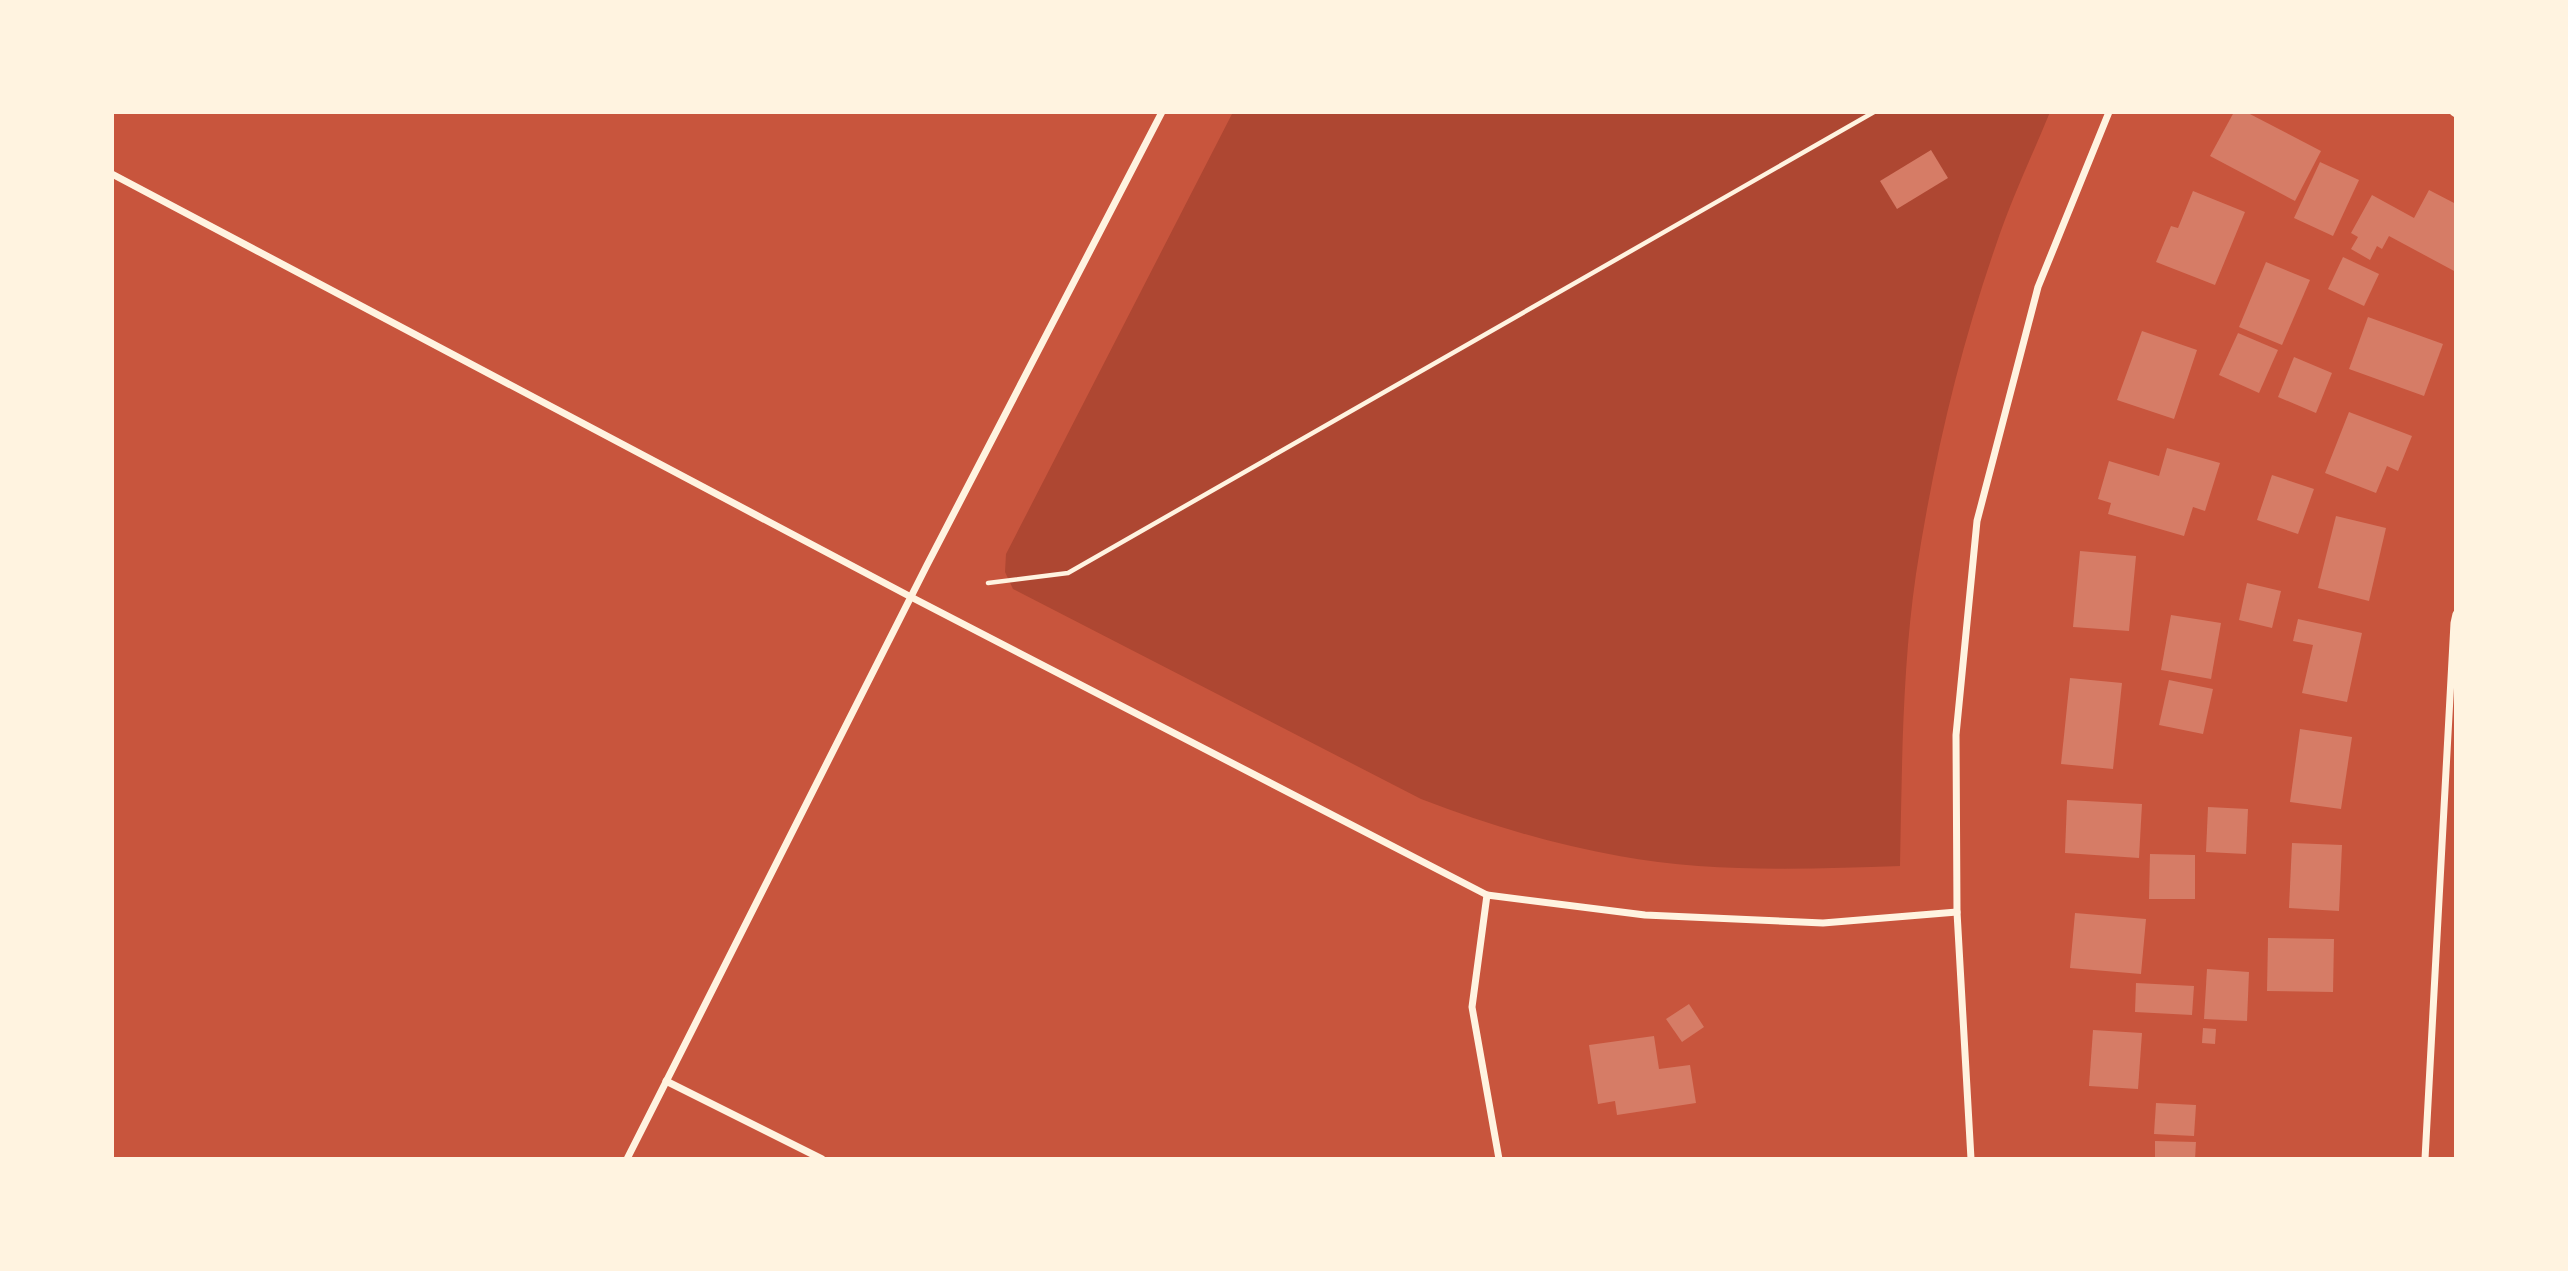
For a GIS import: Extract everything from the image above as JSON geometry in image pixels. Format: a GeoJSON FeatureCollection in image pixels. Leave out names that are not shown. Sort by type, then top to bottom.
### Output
{"type":"FeatureCollection","features":[{"type":"Feature","properties":{"kind":"street"},"geometry":{"type":"LineString","coordinates":[[626,1159],[911,597],[1162,112]]}},
{"type":"Feature","properties":{"kind":"street"},"geometry":{"type":"LineString","coordinates":[[1971,1159],[1957,912],[1956,735],[1977,521],[2038,287],[2109,112]]}},
{"type":"Feature","properties":{"kind":"street"},"geometry":{"type":"LineString","coordinates":[[112,174],[911,597],[1487,895],[1645,915],[1823,923],[1957,912]]}},
{"type":"Feature","properties":{"kind":"street"},"geometry":{"type":"LineString","coordinates":[[2425,1159],[2456,614]]}},
{"type":"Feature","properties":{"kind":"street"},"geometry":{"type":"LineString","coordinates":[[1487,895],[1472,1007],[1499,1159]]}},
{"type":"Feature","properties":{"kind":"street"},"geometry":{"type":"LineString","coordinates":[[667,1081],[822,1159]]}},
{"type":"Feature","properties":{"kind":"path"},"geometry":{"type":"LineString","coordinates":[[988,583],[1068,573],[1874,112]]}},
{"type":"Feature","properties":{"kind":"shaded area"},"geometry":{"type":"Polygon","coordinates":[[[1233,112],[2050,112],[2008,211],[1970,326],[1930,491],[1916,574],[1908,646],[1900,866],[1759,868],[1688,865],[1594,851],[1494,825],[1421,799],[1013,589],[1005,572],[1006,554],[1233,112]]]}},
{"type":"Feature","properties":{"kind":"building"},"geometry":{"type":"Polygon","coordinates":[[[2234,112],[2246,112],[2321,151],[2295,201],[2210,156],[2234,112]]]}},
{"type":"Feature","properties":{"kind":"building"},"geometry":{"type":"Polygon","coordinates":[[[1931,150],[1948,178],[1897,209],[1880,181],[1931,150]]]}},
{"type":"Feature","properties":{"kind":"building"},"geometry":{"type":"Polygon","coordinates":[[[2320,162],[2359,180],[2333,236],[2294,218],[2320,162]]]}},
{"type":"Feature","properties":{"kind":"building"},"geometry":{"type":"Polygon","coordinates":[[[2429,190],[2456,204],[2456,272],[2389,236],[2382,249],[2377,246],[2370,260],[2351,249],[2358,237],[2351,233],[2372,195],[2414,218],[2429,190]]]}},
{"type":"Feature","properties":{"kind":"building"},"geometry":{"type":"Polygon","coordinates":[[[2193,191],[2245,212],[2215,285],[2156,262],[2171,226],[2178,228],[2193,191]]]}},
{"type":"Feature","properties":{"kind":"building"},"geometry":{"type":"Polygon","coordinates":[[[2343,257],[2379,274],[2364,306],[2328,289],[2343,257]]]}},
{"type":"Feature","properties":{"kind":"building"},"geometry":{"type":"Polygon","coordinates":[[[2266,262],[2310,280],[2282,345],[2239,327],[2266,262]]]}},
{"type":"Feature","properties":{"kind":"building"},"geometry":{"type":"Polygon","coordinates":[[[2368,317],[2443,344],[2424,396],[2349,369],[2368,317]]]}},
{"type":"Feature","properties":{"kind":"building"},"geometry":{"type":"Polygon","coordinates":[[[2142,331],[2197,350],[2174,419],[2117,400],[2142,331]]]}},
{"type":"Feature","properties":{"kind":"building"},"geometry":{"type":"Polygon","coordinates":[[[2238,333],[2278,350],[2259,393],[2219,375],[2238,333]]]}},
{"type":"Feature","properties":{"kind":"building"},"geometry":{"type":"Polygon","coordinates":[[[2294,357],[2332,373],[2316,413],[2278,397],[2294,357]]]}},
{"type":"Feature","properties":{"kind":"building"},"geometry":{"type":"Polygon","coordinates":[[[2349,412],[2412,436],[2398,471],[2387,466],[2376,493],[2325,473],[2349,412]]]}},
{"type":"Feature","properties":{"kind":"building"},"geometry":{"type":"Polygon","coordinates":[[[2167,448],[2220,463],[2205,511],[2193,507],[2184,536],[2108,514],[2111,503],[2098,499],[2109,461],[2159,476],[2167,448]]]}},
{"type":"Feature","properties":{"kind":"building"},"geometry":{"type":"Polygon","coordinates":[[[2272,475],[2314,489],[2298,534],[2257,520],[2272,475]]]}},
{"type":"Feature","properties":{"kind":"building"},"geometry":{"type":"Polygon","coordinates":[[[2336,516],[2386,528],[2369,601],[2318,588],[2336,516]]]}},
{"type":"Feature","properties":{"kind":"building"},"geometry":{"type":"Polygon","coordinates":[[[2080,551],[2136,556],[2129,631],[2073,627],[2080,551]]]}},
{"type":"Feature","properties":{"kind":"building"},"geometry":{"type":"Polygon","coordinates":[[[2247,583],[2281,591],[2272,628],[2239,620],[2247,583]]]}},
{"type":"Feature","properties":{"kind":"building"},"geometry":{"type":"Polygon","coordinates":[[[2171,615],[2221,623],[2211,679],[2161,670],[2171,615]]]}},
{"type":"Feature","properties":{"kind":"building"},"geometry":{"type":"Polygon","coordinates":[[[2298,619],[2362,633],[2347,702],[2302,693],[2313,645],[2293,641],[2298,619]]]}},
{"type":"Feature","properties":{"kind":"building"},"geometry":{"type":"Polygon","coordinates":[[[2070,678],[2122,683],[2113,769],[2061,764],[2070,678]]]}},
{"type":"Feature","properties":{"kind":"building"},"geometry":{"type":"Polygon","coordinates":[[[2169,680],[2213,689],[2203,734],[2159,725],[2169,680]]]}},
{"type":"Feature","properties":{"kind":"building"},"geometry":{"type":"Polygon","coordinates":[[[2300,729],[2352,737],[2341,809],[2290,802],[2300,729]]]}},
{"type":"Feature","properties":{"kind":"building"},"geometry":{"type":"Polygon","coordinates":[[[2067,800],[2142,804],[2139,858],[2065,853],[2067,800]]]}},
{"type":"Feature","properties":{"kind":"building"},"geometry":{"type":"Polygon","coordinates":[[[2208,807],[2248,809],[2246,854],[2206,852],[2208,807]]]}},
{"type":"Feature","properties":{"kind":"building"},"geometry":{"type":"Polygon","coordinates":[[[2292,843],[2342,845],[2339,911],[2289,908],[2292,843]]]}},
{"type":"Feature","properties":{"kind":"building"},"geometry":{"type":"Polygon","coordinates":[[[2150,854],[2195,855],[2195,899],[2149,899],[2150,854]]]}},
{"type":"Feature","properties":{"kind":"building"},"geometry":{"type":"Polygon","coordinates":[[[2075,913],[2146,919],[2141,974],[2070,968],[2075,913]]]}},
{"type":"Feature","properties":{"kind":"building"},"geometry":{"type":"Polygon","coordinates":[[[2268,938],[2334,939],[2333,992],[2267,991],[2268,938]]]}},
{"type":"Feature","properties":{"kind":"building"},"geometry":{"type":"Polygon","coordinates":[[[2207,969],[2249,972],[2247,1021],[2204,1019],[2207,969]]]}},
{"type":"Feature","properties":{"kind":"building"},"geometry":{"type":"Polygon","coordinates":[[[2136,983],[2194,986],[2192,1015],[2135,1012],[2136,983]]]}},
{"type":"Feature","properties":{"kind":"building"},"geometry":{"type":"Polygon","coordinates":[[[1689,1004],[1704,1027],[1682,1042],[1666,1019],[1689,1004]]]}},
{"type":"Feature","properties":{"kind":"building"},"geometry":{"type":"Polygon","coordinates":[[[2203,1028],[2216,1029],[2215,1044],[2202,1043],[2203,1028]]]}},
{"type":"Feature","properties":{"kind":"building"},"geometry":{"type":"Polygon","coordinates":[[[2093,1030],[2142,1033],[2138,1089],[2089,1086],[2093,1030]]]}},
{"type":"Feature","properties":{"kind":"building"},"geometry":{"type":"Polygon","coordinates":[[[1654,1036],[1659,1069],[1690,1065],[1696,1103],[1617,1115],[1615,1101],[1598,1104],[1589,1045],[1654,1036]]]}},
{"type":"Feature","properties":{"kind":"building"},"geometry":{"type":"Polygon","coordinates":[[[2156,1103],[2196,1105],[2194,1136],[2154,1134],[2156,1103]]]}},
{"type":"Feature","properties":{"kind":"building"},"geometry":{"type":"Polygon","coordinates":[[[2155,1141],[2196,1142],[2195,1159],[2155,1159],[2155,1141]]]}}]}
